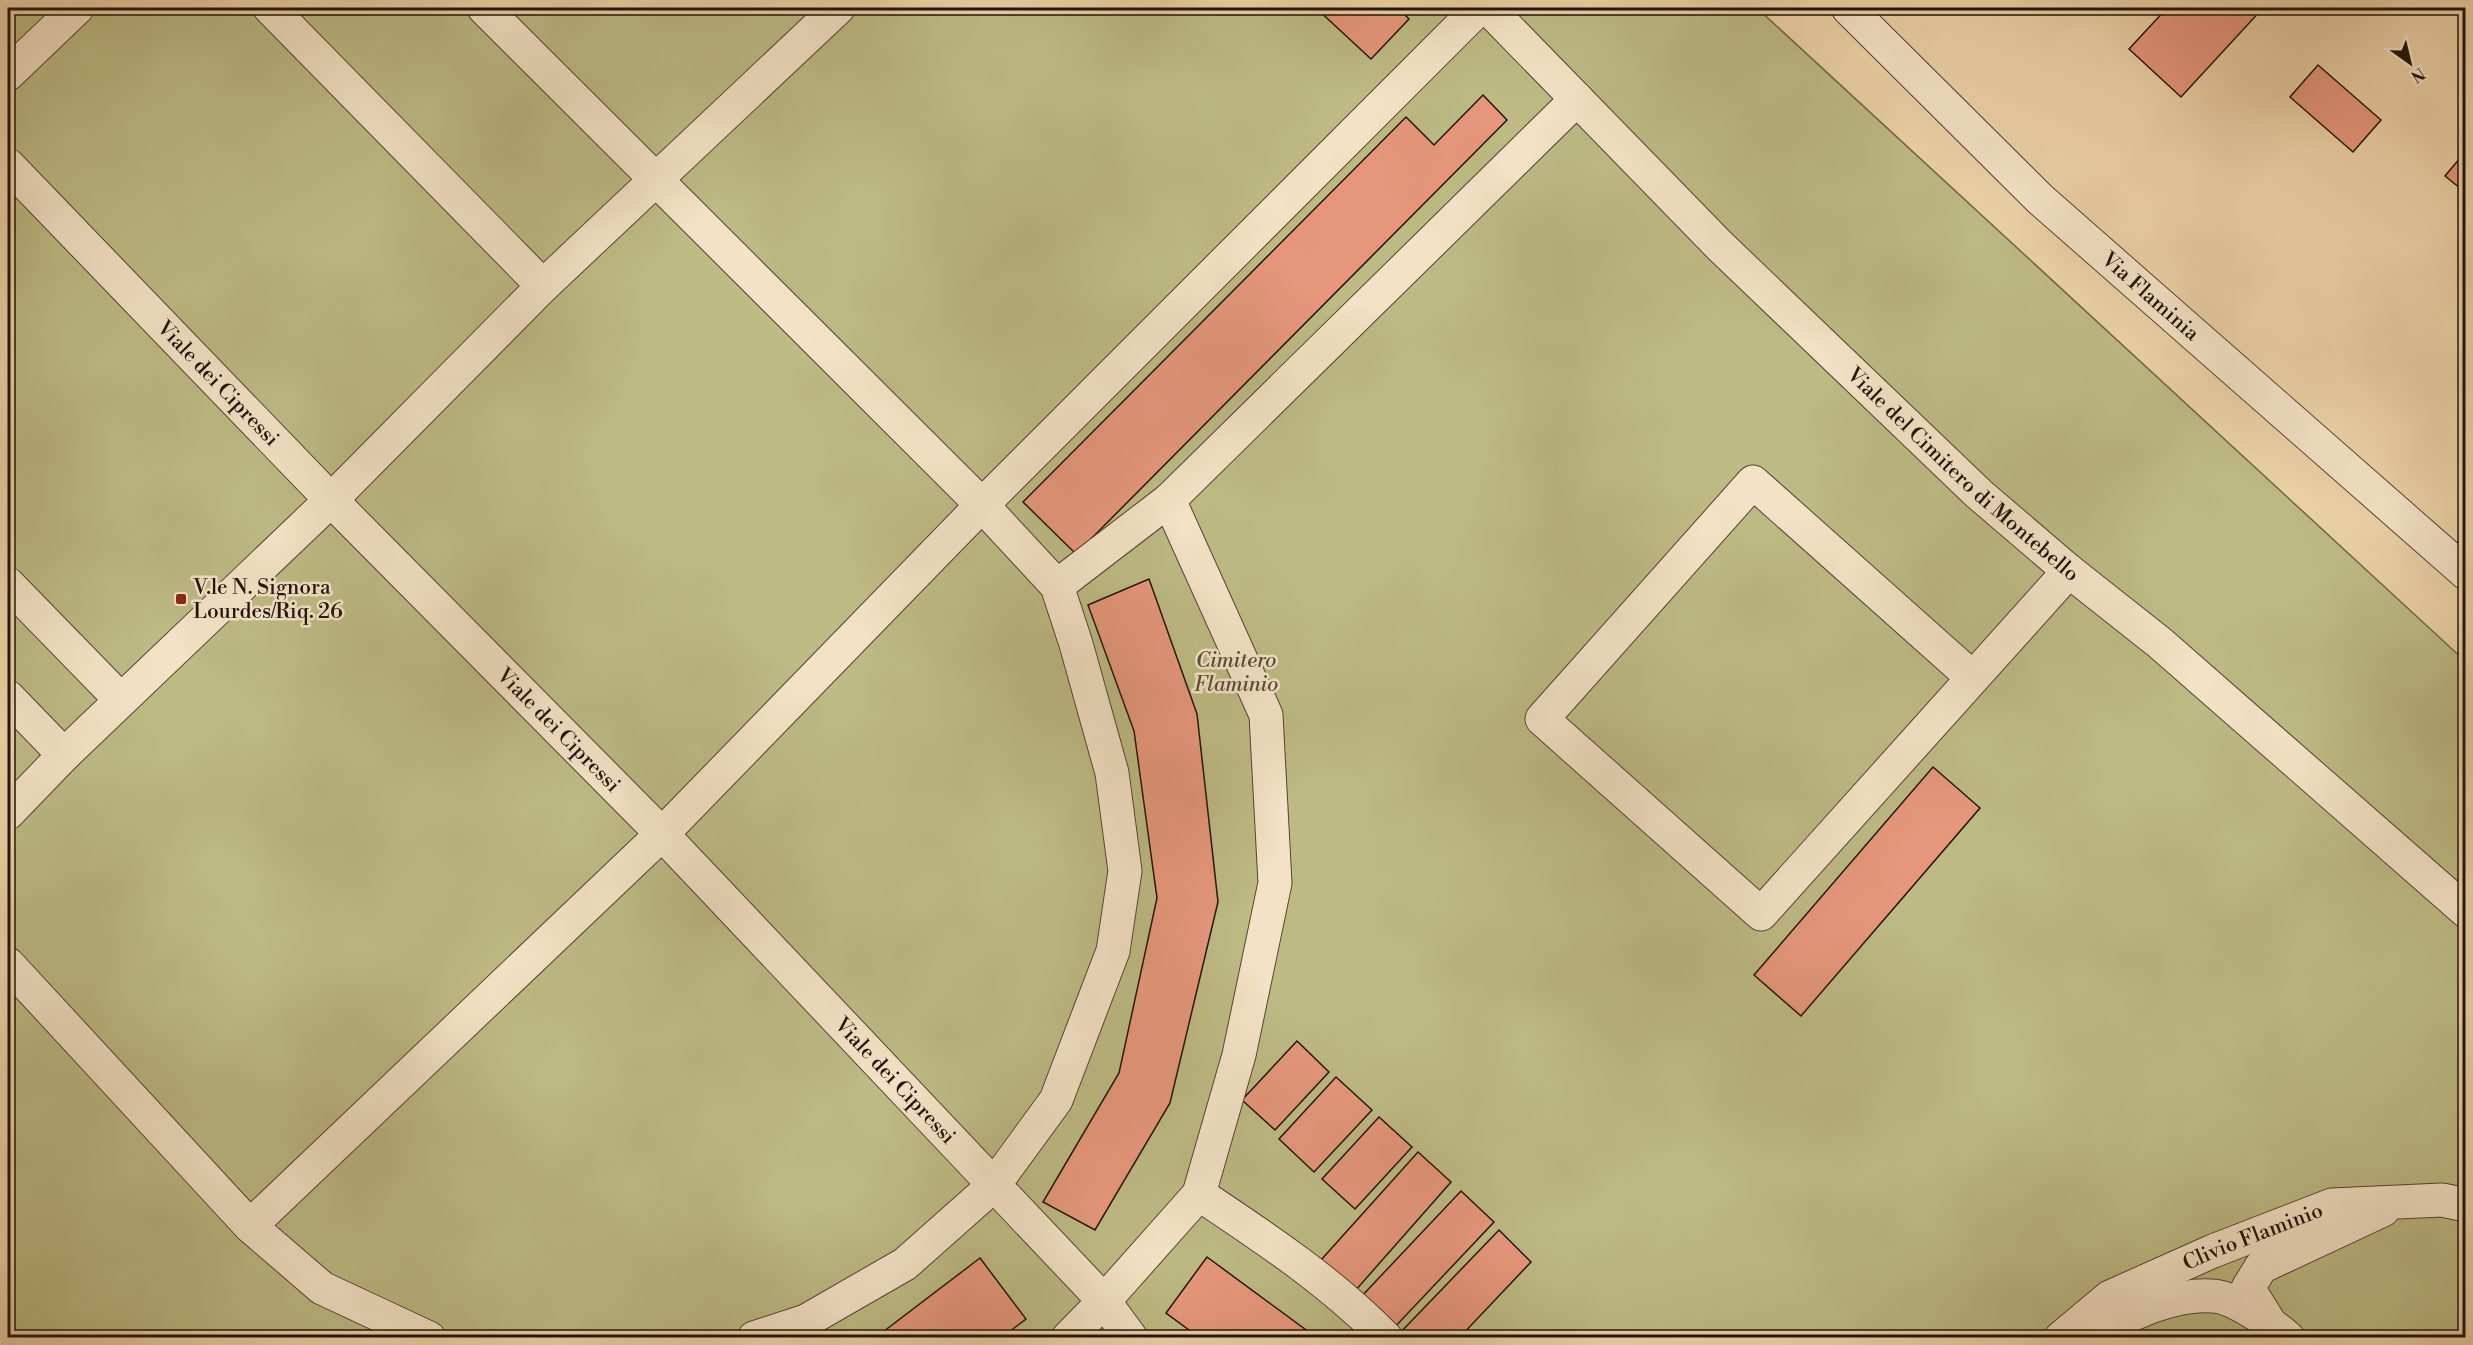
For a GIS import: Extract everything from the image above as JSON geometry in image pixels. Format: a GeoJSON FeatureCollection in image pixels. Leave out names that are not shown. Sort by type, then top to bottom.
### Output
{"type":"FeatureCollection","features":[{"type":"Feature","properties":{"kind":"street"},"geometry":{"type":"LineString","coordinates":[[8,74],[77,8]]}},
{"type":"Feature","properties":{"kind":"street"},"geometry":{"type":"LineString","coordinates":[[270,8],[543,286]]}},
{"type":"Feature","properties":{"kind":"street"},"geometry":{"type":"LineString","coordinates":[[484,8],[982,505],[1057,586],[1113,773],[1125,871],[1113,951],[1056,1100],[994,1185],[905,1264],[806,1321],[754,1338]]}},
{"type":"Feature","properties":{"kind":"street"},"geometry":{"type":"LineString","coordinates":[[8,813],[64,755],[331,500],[543,286],[838,8]]}},
{"type":"Feature","properties":{"kind":"street"},"geometry":{"type":"LineString","coordinates":[[250,1226],[662,834],[982,505],[1479,8]]}},
{"type":"Feature","properties":{"kind":"street","name":"Viale del Cimitero di Montebello"},"geometry":{"type":"LineString","coordinates":[[1488,8],[1719,245],[1979,494],[2069,571],[2160,643],[2466,911]]}},
{"type":"Feature","properties":{"kind":"street","name":"Via Flaminia"},"geometry":{"type":"LineString","coordinates":[[1848,8],[2040,199],[2466,573]]}},
{"type":"Feature","properties":{"kind":"street"},"geometry":{"type":"LineString","coordinates":[[1057,586],[1169,500],[1577,99]]}},
{"type":"Feature","properties":{"kind":"street","name":"Viale dei Cipressi"},"geometry":{"type":"LineString","coordinates":[[8,165],[331,500],[662,834],[1104,1301]]}},
{"type":"Feature","properties":{"kind":"street"},"geometry":{"type":"LineString","coordinates":[[1973,678],[1753,482],[1542,719],[1761,914],[1973,678],[2069,571]]}},
{"type":"Feature","properties":{"kind":"street"},"geometry":{"type":"LineString","coordinates":[[1068,1338],[1199,1194],[1239,1055],[1275,883],[1266,715],[1169,500]]}},
{"type":"Feature","properties":{"kind":"street"},"geometry":{"type":"LineString","coordinates":[[8,584],[121,700]]}},
{"type":"Feature","properties":{"kind":"street"},"geometry":{"type":"LineString","coordinates":[[8,697],[64,755]]}},
{"type":"Feature","properties":{"kind":"street"},"geometry":{"type":"LineString","coordinates":[[8,964],[250,1226],[322,1288],[429,1338]]}},
{"type":"Feature","properties":{"kind":"street"},"geometry":{"type":"LineString","coordinates":[[1199,1194],[1286,1252],[1365,1316],[1386,1338]]}},
{"type":"Feature","properties":{"kind":"street","name":"Clivio Flaminio"},"geometry":{"type":"LineString","coordinates":[[2061,1338],[2110,1297],[2213,1251],[2332,1205],[2442,1200],[2466,1205]]}},
{"type":"Feature","properties":{"kind":"street"},"geometry":{"type":"LineString","coordinates":[[2278,1329],[2248,1288],[2261,1267],[2401,1201]]}},
{"type":"Feature","properties":{"kind":"street"},"geometry":{"type":"LineString","coordinates":[[2082,1338],[2166,1302],[2214,1295],[2278,1329]]}},
{"type":"Feature","properties":{"kind":"street"},"geometry":{"type":"LineString","coordinates":[[1104,1301],[1131,1338]]}},
{"type":"Feature","properties":{"kind":"street"},"geometry":{"type":"LineString","coordinates":[[1104,1301],[1155,1338]]}},
{"type":"Feature","properties":{"kind":"green space","name":"Cimitero Flaminio"},"geometry":{"type":"Polygon","coordinates":[[[8,8],[1757,8],[2465,661],[2465,1337],[8,1337],[8,8]]]}},
{"type":"Feature","properties":{"kind":"building"},"geometry":{"type":"Polygon","coordinates":[[[1316,8],[1398,8],[1409,19],[1371,59],[1316,8]]]}},
{"type":"Feature","properties":{"kind":"building"},"geometry":{"type":"Polygon","coordinates":[[[2167,8],[2263,8],[2181,97],[2129,49],[2167,8]]]}},
{"type":"Feature","properties":{"kind":"building"},"geometry":{"type":"Polygon","coordinates":[[[2318,65],[2381,120],[2353,152],[2290,97],[2318,65]]]}},
{"type":"Feature","properties":{"kind":"building"},"geometry":{"type":"Polygon","coordinates":[[[1483,95],[1507,120],[1076,554],[1023,502],[1406,117],[1434,145],[1483,95]]]}},
{"type":"Feature","properties":{"kind":"building"},"geometry":{"type":"Polygon","coordinates":[[[2466,151],[2466,193],[2445,176],[2466,151]]]}},
{"type":"Feature","properties":{"kind":"building"},"geometry":{"type":"Polygon","coordinates":[[[1149,579],[1197,714],[1218,902],[1170,1103],[1095,1230],[1043,1202],[1119,1073],[1157,898],[1134,731],[1088,605],[1149,579]]]}},
{"type":"Feature","properties":{"kind":"building"},"geometry":{"type":"Polygon","coordinates":[[[1933,767],[1980,808],[1801,1016],[1754,975],[1933,767]]]}},
{"type":"Feature","properties":{"kind":"building"},"geometry":{"type":"Polygon","coordinates":[[[1297,1041],[1329,1072],[1275,1130],[1242,1100],[1297,1041]]]}},
{"type":"Feature","properties":{"kind":"building"},"geometry":{"type":"Polygon","coordinates":[[[1336,1077],[1372,1110],[1314,1172],[1279,1139],[1336,1077]]]}},
{"type":"Feature","properties":{"kind":"building"},"geometry":{"type":"Polygon","coordinates":[[[1379,1117],[1412,1147],[1355,1209],[1322,1179],[1379,1117]]]}},
{"type":"Feature","properties":{"kind":"building"},"geometry":{"type":"Polygon","coordinates":[[[1418,1152],[1451,1182],[1355,1291],[1321,1260],[1418,1152]]]}},
{"type":"Feature","properties":{"kind":"building"},"geometry":{"type":"Polygon","coordinates":[[[1461,1191],[1494,1222],[1392,1330],[1359,1299],[1461,1191]]]}},
{"type":"Feature","properties":{"kind":"building"},"geometry":{"type":"Polygon","coordinates":[[[1499,1230],[1531,1262],[1459,1338],[1398,1338],[1397,1336],[1499,1230]]]}},
{"type":"Feature","properties":{"kind":"building"},"geometry":{"type":"Polygon","coordinates":[[[1207,1257],[1317,1338],[1200,1338],[1166,1313],[1207,1257]]]}},
{"type":"Feature","properties":{"kind":"building"},"geometry":{"type":"Polygon","coordinates":[[[980,1258],[1026,1319],[1001,1338],[875,1338],[980,1258]]]}},
{"type":"Feature","properties":{"kind":"place","name":"V.le N. Signora Lourdes/Riq. 26"},"geometry":{"type":"Point","coordinates":[181,599]}}]}
